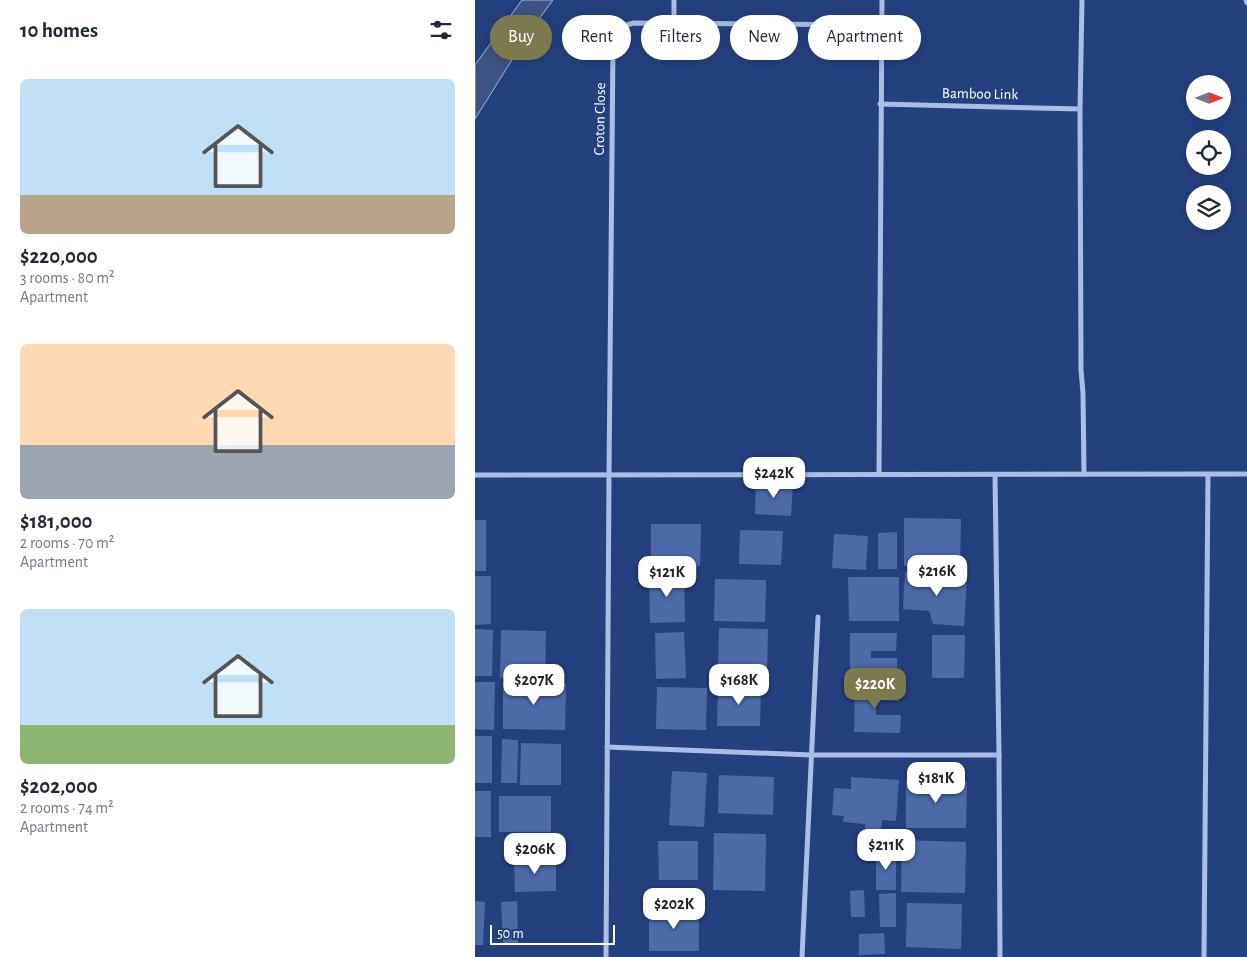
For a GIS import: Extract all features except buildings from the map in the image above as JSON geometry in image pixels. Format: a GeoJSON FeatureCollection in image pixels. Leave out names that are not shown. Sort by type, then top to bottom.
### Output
{"type":"FeatureCollection","features":[{"type":"Feature","properties":{"kind":"street"},"geometry":{"type":"LineString","coordinates":[[674,0],[674,15]]}},
{"type":"Feature","properties":{"kind":"street"},"geometry":{"type":"LineString","coordinates":[[881,0],[881,15]]}},
{"type":"Feature","properties":{"kind":"street"},"geometry":{"type":"LineString","coordinates":[[1082,0],[1080,109],[1081,370],[1085,474]]}},
{"type":"Feature","properties":{"kind":"street","name":"Croton Close"},"geometry":{"type":"LineString","coordinates":[[609,475],[613,43],[615,33],[619,27],[641,23]]}},
{"type":"Feature","properties":{"kind":"street","name":"Croton Close"},"geometry":{"type":"LineString","coordinates":[[720,23],[808,24]]}},
{"type":"Feature","properties":{"kind":"street"},"geometry":{"type":"LineString","coordinates":[[879,474],[881,60]]}},
{"type":"Feature","properties":{"kind":"street","name":"Bamboo Link"},"geometry":{"type":"LineString","coordinates":[[880,104],[1080,109]]}},
{"type":"Feature","properties":{"kind":"street"},"geometry":{"type":"LineString","coordinates":[[1204,957],[1208,474]]}},
{"type":"Feature","properties":{"kind":"street"},"geometry":{"type":"LineString","coordinates":[[475,475],[1247,474]]}},
{"type":"Feature","properties":{"kind":"street"},"geometry":{"type":"LineString","coordinates":[[606,957],[609,475]]}},
{"type":"Feature","properties":{"kind":"street"},"geometry":{"type":"LineString","coordinates":[[995,475],[1000,957]]}},
{"type":"Feature","properties":{"kind":"street"},"geometry":{"type":"LineString","coordinates":[[802,957],[818,618]]}},
{"type":"Feature","properties":{"kind":"street"},"geometry":{"type":"LineString","coordinates":[[607,747],[811,754],[999,755]]}},
{"type":"Feature","properties":{"kind":"water"},"geometry":{"type":"Polygon","coordinates":[[[522,0],[553,0],[542,15],[511,15],[522,0]]]}},
{"type":"Feature","properties":{"kind":"water"},"geometry":{"type":"Polygon","coordinates":[[[490,44],[490,60],[512,60],[475,119],[475,65],[490,44]]]}}]}
